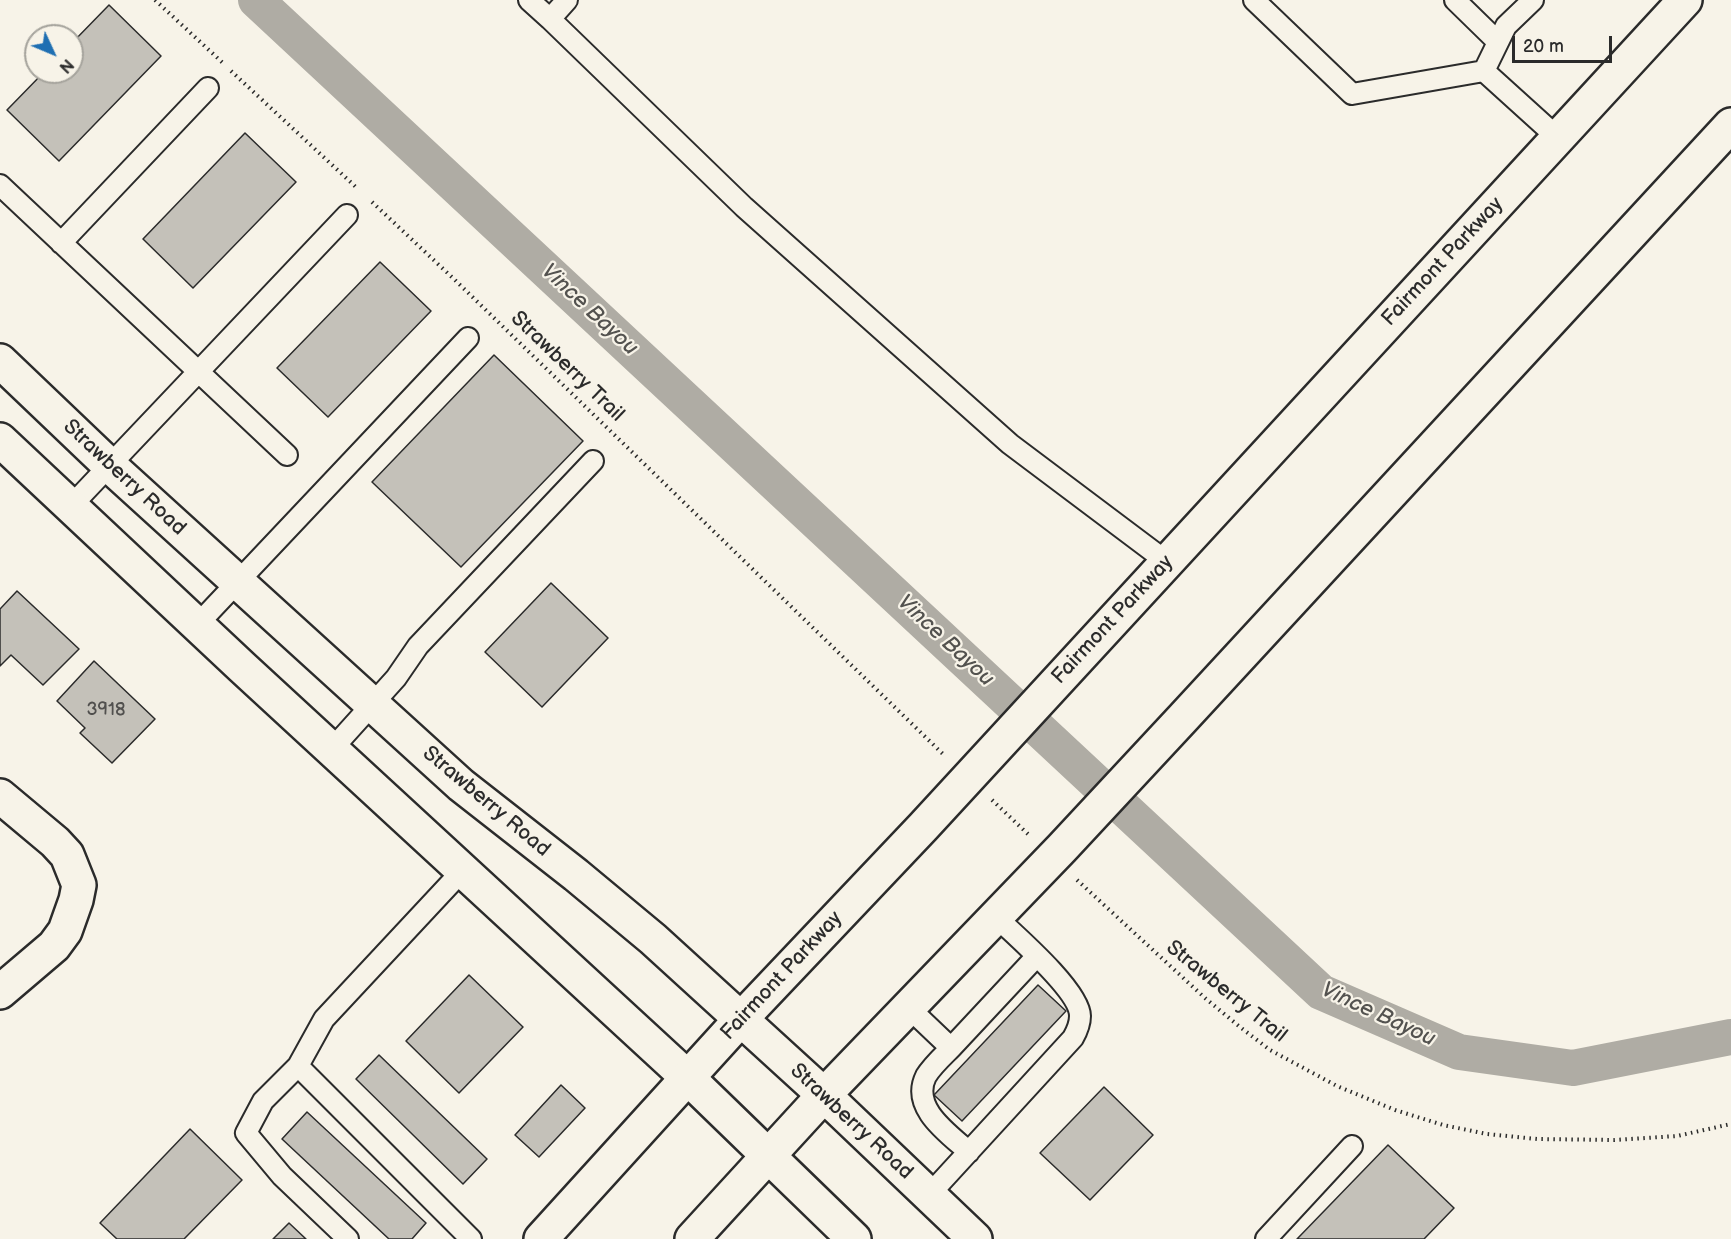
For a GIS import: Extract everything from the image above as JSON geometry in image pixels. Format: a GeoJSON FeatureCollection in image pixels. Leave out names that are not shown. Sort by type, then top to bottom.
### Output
{"type":"FeatureCollection","features":[{"type":"Feature","properties":{"kind":"main road","name":"Fairmont Parkway"},"geometry":{"type":"LineString","coordinates":[[541,1239],[740,1020],[972,774],[1685,0]]}},
{"type":"Feature","properties":{"kind":"main road"},"geometry":{"type":"LineString","coordinates":[[692,1239],[766,1156],[996,917],[1050,846],[1184,718],[1731,125]]}},
{"type":"Feature","properties":{"kind":"main road","name":"Strawberry Road"},"geometry":{"type":"LineString","coordinates":[[0,361],[236,582],[461,785],[653,939],[824,1095],[975,1239]]}},
{"type":"Feature","properties":{"kind":"main road"},"geometry":{"type":"LineString","coordinates":[[0,440],[688,1078],[854,1239]]}},
{"type":"Feature","properties":{"kind":"main road"},"geometry":{"type":"LineString","coordinates":[[0,796],[55,842],[67,855],[79,885],[65,931],[54,946],[0,992]]}},
{"type":"Feature","properties":{"kind":"lane"},"geometry":{"type":"LineString","coordinates":[[529,0],[744,207],[1010,444],[1167,562]]}},
{"type":"Feature","properties":{"kind":"lane"},"geometry":{"type":"LineString","coordinates":[[550,19],[567,0]]}},
{"type":"Feature","properties":{"kind":"lane"},"geometry":{"type":"LineString","coordinates":[[1254,0],[1352,94],[1484,71]]}},
{"type":"Feature","properties":{"kind":"lane"},"geometry":{"type":"LineString","coordinates":[[1455,0],[1498,42]]}},
{"type":"Feature","properties":{"kind":"lane"},"geometry":{"type":"LineString","coordinates":[[1484,71],[1506,26],[1533,0]]}},
{"type":"Feature","properties":{"kind":"lane"},"geometry":{"type":"LineString","coordinates":[[1484,71],[1558,138]]}},
{"type":"Feature","properties":{"kind":"lane"},"geometry":{"type":"LineString","coordinates":[[61,243],[208,88]]}},
{"type":"Feature","properties":{"kind":"lane"},"geometry":{"type":"LineString","coordinates":[[0,186],[287,455]]}},
{"type":"Feature","properties":{"kind":"lane"},"geometry":{"type":"LineString","coordinates":[[70,506],[347,215]]}},
{"type":"Feature","properties":{"kind":"lane"},"geometry":{"type":"LineString","coordinates":[[197,625],[468,338]]}},
{"type":"Feature","properties":{"kind":"lane"},"geometry":{"type":"LineString","coordinates":[[332,749],[396,678],[418,646],[593,461]]}},
{"type":"Feature","properties":{"kind":"lane"},"geometry":{"type":"LineString","coordinates":[[348,1239],[282,1176],[246,1133],[263,1101],[298,1066],[324,1019],[463,870]]}},
{"type":"Feature","properties":{"kind":"lane"},"geometry":{"type":"LineString","coordinates":[[929,1195],[1074,1038],[1078,1029],[1080,1015],[1078,1005],[1069,990],[996,917]]}},
{"type":"Feature","properties":{"kind":"lane"},"geometry":{"type":"LineString","coordinates":[[969,1152],[933,1118],[925,1106],[922,1091],[926,1076],[1036,957]]}},
{"type":"Feature","properties":{"kind":"lane"},"geometry":{"type":"LineString","coordinates":[[909,1008],[951,1048]]}},
{"type":"Feature","properties":{"kind":"lane"},"geometry":{"type":"LineString","coordinates":[[298,1066],[471,1239]]}},
{"type":"Feature","properties":{"kind":"lane"},"geometry":{"type":"LineString","coordinates":[[1266,1239],[1352,1146]]}},
{"type":"Feature","properties":{"kind":"path"},"geometry":{"type":"LineString","coordinates":[[155,0],[361,192]]}},
{"type":"Feature","properties":{"kind":"path","name":"Strawberry Trail"},"geometry":{"type":"LineString","coordinates":[[370,201],[1050,846]]}},
{"type":"Feature","properties":{"kind":"path","name":"Strawberry Trail"},"geometry":{"type":"LineString","coordinates":[[1074,878],[1162,960],[1270,1050],[1328,1082],[1395,1110],[1487,1134],[1537,1139],[1614,1140],[1677,1136],[1731,1124]]}},
{"type":"Feature","properties":{"kind":"building"},"geometry":{"type":"Polygon","coordinates":[[[109,5],[161,56],[59,161],[7,110],[32,84],[84,84],[84,31],[109,5]]]}},
{"type":"Feature","properties":{"kind":"building"},"geometry":{"type":"Polygon","coordinates":[[[245,133],[296,182],[193,288],[143,239],[245,133]]]}},
{"type":"Feature","properties":{"kind":"building"},"geometry":{"type":"Polygon","coordinates":[[[380,262],[431,311],[328,417],[277,368],[380,262]]]}},
{"type":"Feature","properties":{"kind":"building"},"geometry":{"type":"Polygon","coordinates":[[[494,355],[583,441],[461,567],[372,482],[494,355]]]}},
{"type":"Feature","properties":{"kind":"building"},"geometry":{"type":"Polygon","coordinates":[[[551,583],[608,638],[542,707],[485,652],[551,583]]]}},
{"type":"Feature","properties":{"kind":"building"},"geometry":{"type":"Polygon","coordinates":[[[17,591],[79,649],[43,685],[11,655],[0,666],[0,609],[17,591]]]}},
{"type":"Feature","properties":{"kind":"building"},"geometry":{"type":"Polygon","coordinates":[[[94,661],[155,719],[112,763],[80,733],[85,728],[57,701],[94,661]]]}},
{"type":"Feature","properties":{"kind":"building"},"geometry":{"type":"Polygon","coordinates":[[[469,975],[523,1027],[459,1093],[406,1041],[469,975]]]}},
{"type":"Feature","properties":{"kind":"building"},"geometry":{"type":"Polygon","coordinates":[[[1038,985],[1066,1011],[962,1121],[934,1095],[1038,985]]]}},
{"type":"Feature","properties":{"kind":"building"},"geometry":{"type":"Polygon","coordinates":[[[379,1055],[487,1159],[463,1184],[356,1079],[379,1055]]]}},
{"type":"Feature","properties":{"kind":"building"},"geometry":{"type":"Polygon","coordinates":[[[561,1085],[585,1108],[539,1157],[515,1135],[561,1085]]]}},
{"type":"Feature","properties":{"kind":"building"},"geometry":{"type":"Polygon","coordinates":[[[1104,1087],[1153,1135],[1090,1200],[1040,1153],[1104,1087]]]}},
{"type":"Feature","properties":{"kind":"building"},"geometry":{"type":"Polygon","coordinates":[[[307,1112],[426,1223],[412,1239],[389,1239],[282,1139],[307,1112]]]}},
{"type":"Feature","properties":{"kind":"building"},"geometry":{"type":"Polygon","coordinates":[[[190,1129],[242,1180],[184,1239],[117,1239],[100,1223],[190,1129]]]}},
{"type":"Feature","properties":{"kind":"building"},"geometry":{"type":"Polygon","coordinates":[[[1388,1145],[1454,1208],[1424,1239],[1297,1239],[1388,1145]]]}},
{"type":"Feature","properties":{"kind":"building"},"geometry":{"type":"Polygon","coordinates":[[[289,1223],[306,1239],[273,1239],[289,1223]]]}},
{"type":"Feature","properties":{"kind":"waterway","name":"Vince Bayou"},"geometry":{"type":"LineString","coordinates":[[256,0],[1321,992],[1459,1052],[1573,1068],[1731,1037]]}}]}
